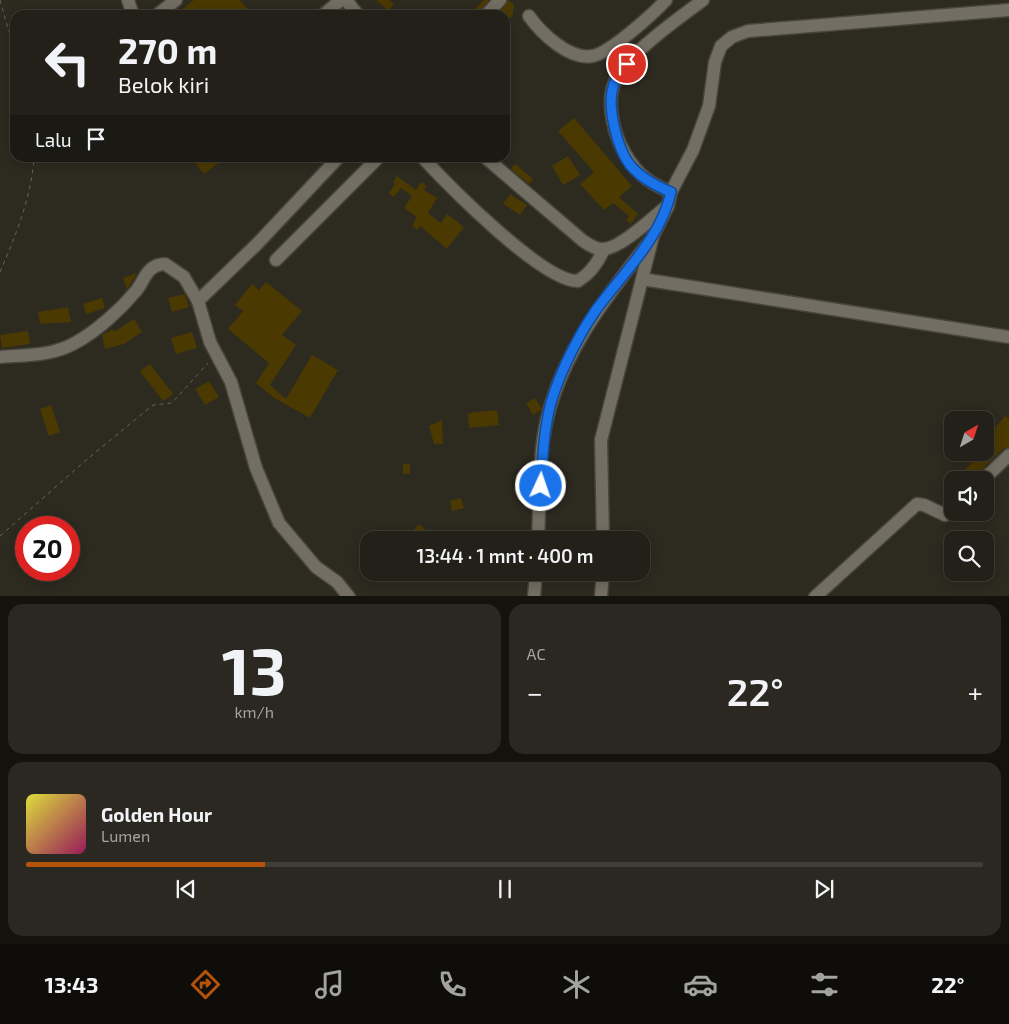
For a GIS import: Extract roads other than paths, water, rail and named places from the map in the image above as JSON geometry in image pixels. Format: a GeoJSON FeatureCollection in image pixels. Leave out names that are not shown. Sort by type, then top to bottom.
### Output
{"type":"FeatureCollection","features":[{"type":"Feature","properties":{"kind":"street"},"geometry":{"type":"LineString","coordinates":[[163,10],[176,0]]}},
{"type":"Feature","properties":{"kind":"street"},"geometry":{"type":"LineString","coordinates":[[329,10],[341,0]]}},
{"type":"Feature","properties":{"kind":"street"},"geometry":{"type":"LineString","coordinates":[[346,0],[354,10]]}},
{"type":"Feature","properties":{"kind":"street"},"geometry":{"type":"LineString","coordinates":[[491,10],[500,0]]}},
{"type":"Feature","properties":{"kind":"street"},"geometry":{"type":"LineString","coordinates":[[529,16],[538,30],[551,41],[572,52],[592,56],[619,42],[666,0]]}},
{"type":"Feature","properties":{"kind":"street"},"geometry":{"type":"LineString","coordinates":[[671,192],[654,186],[630,164],[616,134],[611,102],[613,86],[618,76],[641,51],[703,0]]}},
{"type":"Feature","properties":{"kind":"street"},"geometry":{"type":"LineString","coordinates":[[539,531],[547,420],[557,387],[594,313],[653,236],[668,206],[671,192],[693,150],[709,106],[714,62],[721,46],[732,37],[748,31],[1000,7]]}},
{"type":"Feature","properties":{"kind":"street"},"geometry":{"type":"LineString","coordinates":[[198,301],[258,244],[334,162]]}},
{"type":"Feature","properties":{"kind":"street"},"geometry":{"type":"LineString","coordinates":[[276,260],[374,162]]}},
{"type":"Feature","properties":{"kind":"street"},"geometry":{"type":"LineString","coordinates":[[427,162],[471,208],[527,254],[562,278],[578,281],[586,276],[597,263],[604,250],[620,242],[668,206]]}},
{"type":"Feature","properties":{"kind":"street"},"geometry":{"type":"LineString","coordinates":[[491,162],[582,240],[594,248],[604,250]]}},
{"type":"Feature","properties":{"kind":"street"},"geometry":{"type":"LineString","coordinates":[[603,531],[601,440],[653,236]]}},
{"type":"Feature","properties":{"kind":"street"},"geometry":{"type":"LineString","coordinates":[[0,357],[40,354],[76,343],[120,308],[138,289],[151,269],[158,265],[166,264],[184,277],[198,301],[210,342],[230,382],[256,468],[279,523],[311,561],[337,582],[349,596]]}},
{"type":"Feature","properties":{"kind":"street"},"geometry":{"type":"LineString","coordinates":[[642,279],[1009,337]]}},
{"type":"Feature","properties":{"kind":"street"},"geometry":{"type":"LineString","coordinates":[[992,471],[1009,455]]}},
{"type":"Feature","properties":{"kind":"street"},"geometry":{"type":"LineString","coordinates":[[815,596],[917,504],[924,505],[944,515]]}},
{"type":"Feature","properties":{"kind":"street"},"geometry":{"type":"LineString","coordinates":[[534,596],[535,581]]}},
{"type":"Feature","properties":{"kind":"street"},"geometry":{"type":"LineString","coordinates":[[601,596],[602,581]]}}]}
